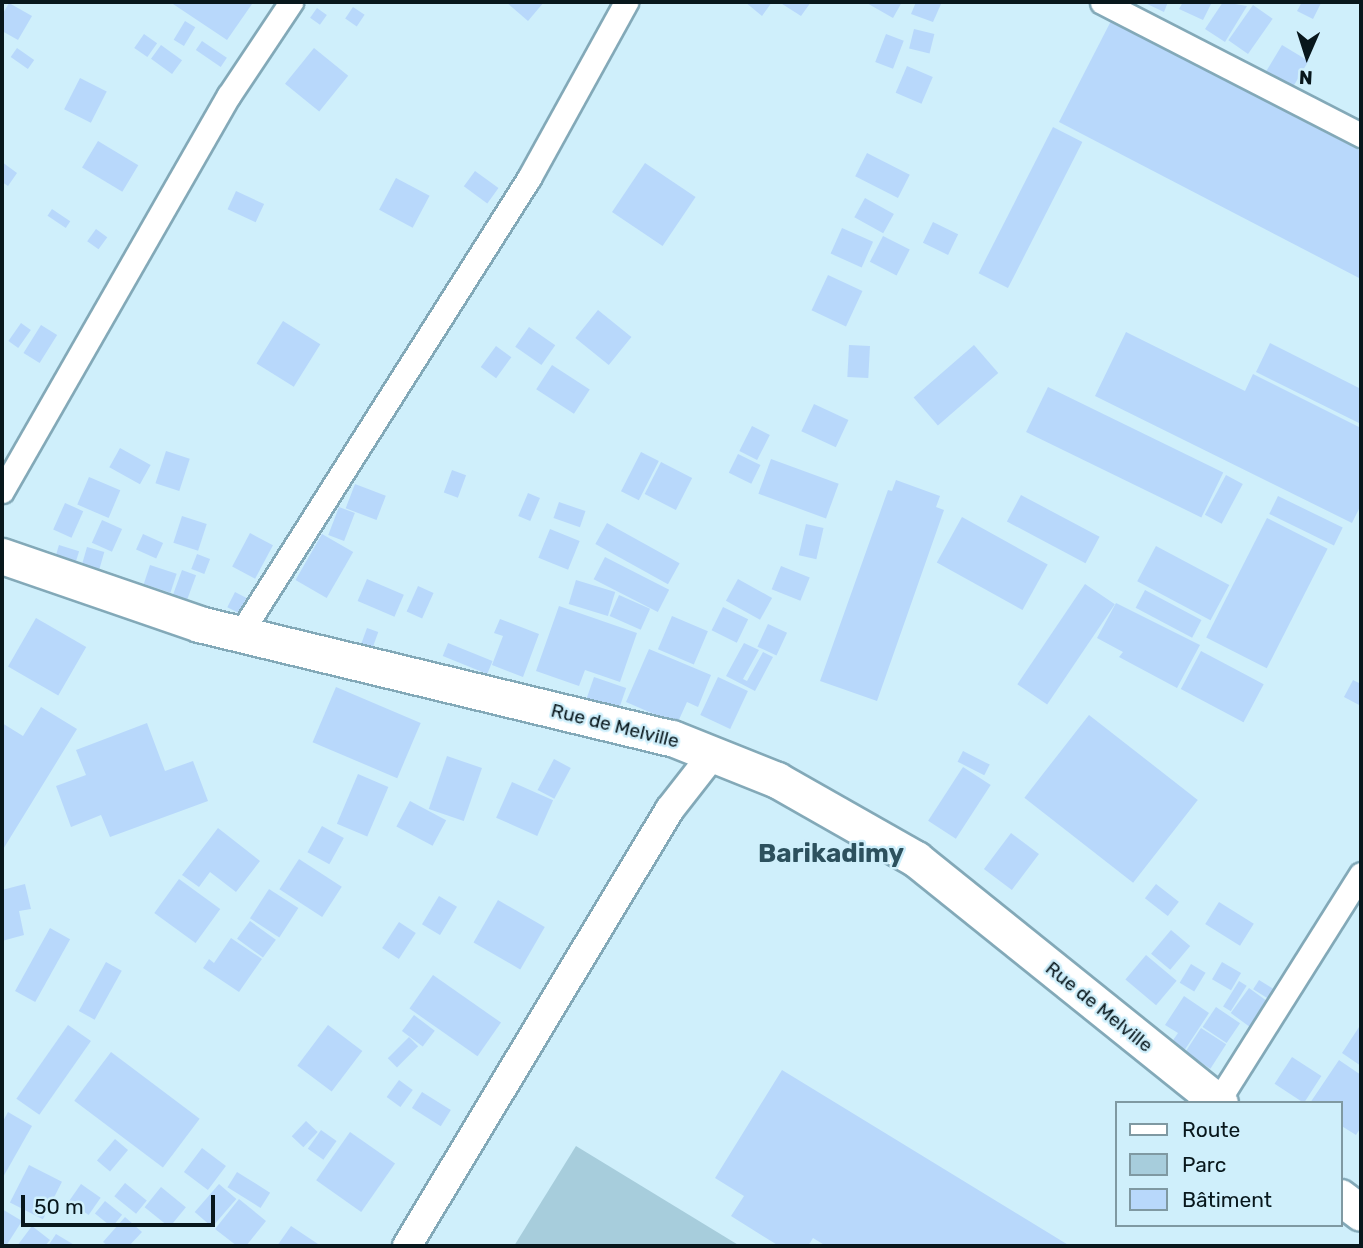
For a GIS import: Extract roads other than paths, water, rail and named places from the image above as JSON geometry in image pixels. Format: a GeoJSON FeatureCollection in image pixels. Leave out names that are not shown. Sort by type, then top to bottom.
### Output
{"type":"FeatureCollection","features":[{"type":"Feature","properties":{"kind":"main road","name":"Rue de Melville"},"geometry":{"type":"LineString","coordinates":[[2,556],[170,615],[672,738],[777,780],[916,859],[1218,1101]]}},
{"type":"Feature","properties":{"kind":"main road"},"geometry":{"type":"LineString","coordinates":[[1342,1199],[1361,1213]]}},
{"type":"Feature","properties":{"kind":"street"},"geometry":{"type":"LineString","coordinates":[[2,491],[229,95],[291,2]]}},
{"type":"Feature","properties":{"kind":"street"},"geometry":{"type":"LineString","coordinates":[[240,634],[528,178],[626,2]]}},
{"type":"Feature","properties":{"kind":"street"},"geometry":{"type":"LineString","coordinates":[[1102,2],[1361,135]]}},
{"type":"Feature","properties":{"kind":"street"},"geometry":{"type":"LineString","coordinates":[[407,1246],[670,809],[713,754]]}},
{"type":"Feature","properties":{"kind":"street"},"geometry":{"type":"LineString","coordinates":[[1220,1101],[1361,874]]}},
{"type":"Feature","properties":{"kind":"district","name":"Barikadimy"},"geometry":{"type":"Point","coordinates":[831,854]}}]}
